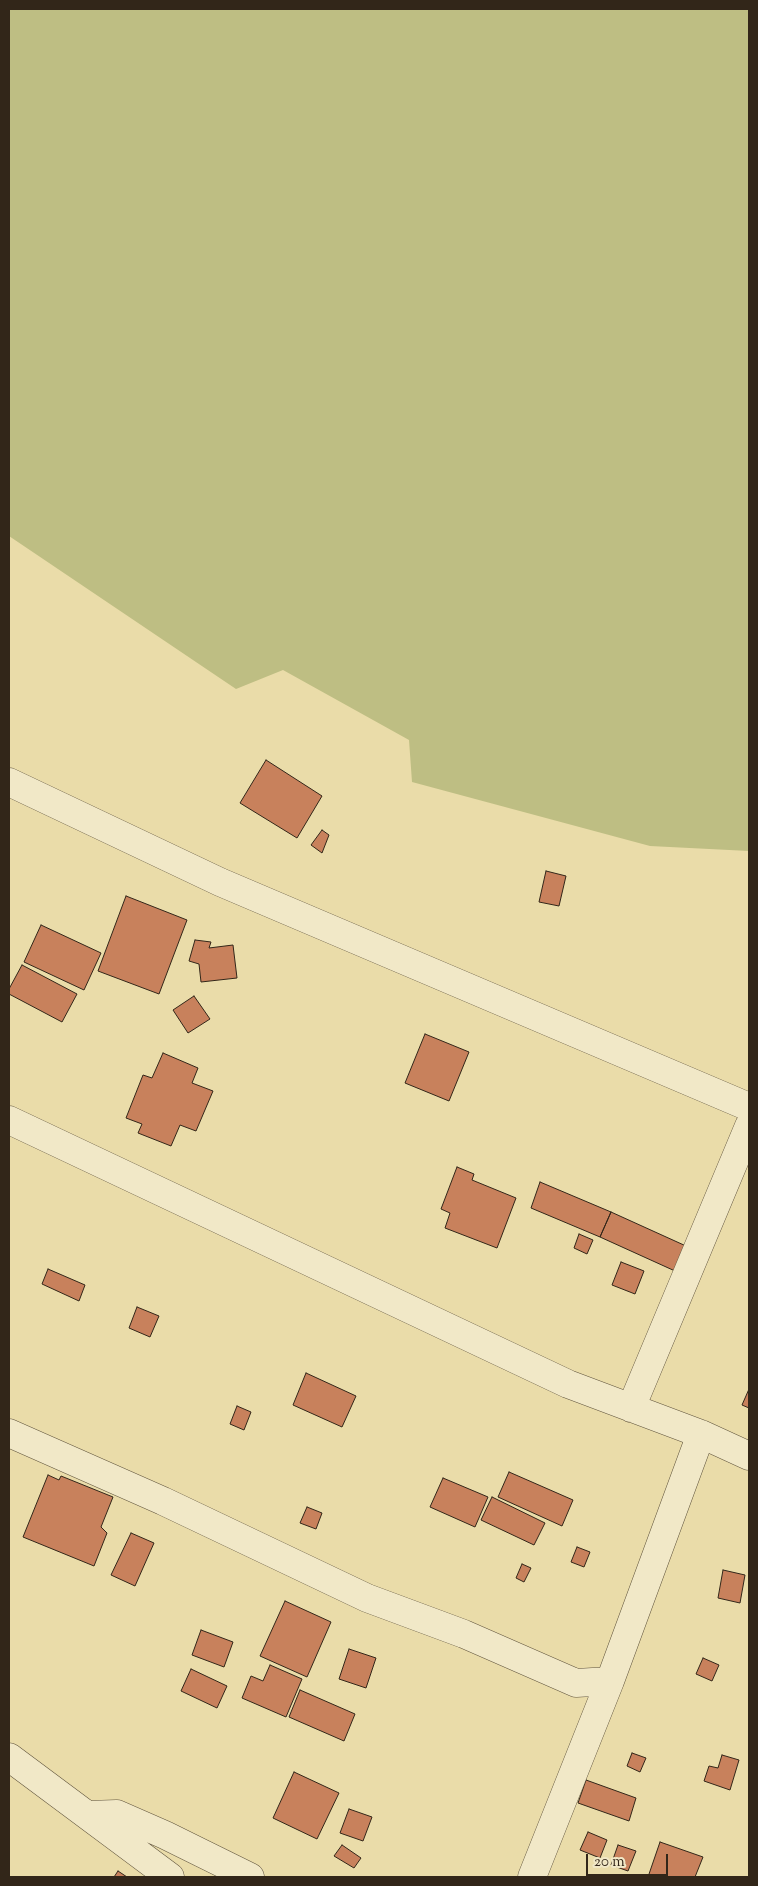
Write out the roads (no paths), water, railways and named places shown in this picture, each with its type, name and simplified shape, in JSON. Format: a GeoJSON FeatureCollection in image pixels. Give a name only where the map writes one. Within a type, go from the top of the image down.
{"type":"FeatureCollection","features":[{"type":"Feature","properties":{"kind":"street"},"geometry":{"type":"LineString","coordinates":[[9,782],[220,882],[749,1107]]}},
{"type":"Feature","properties":{"kind":"street"},"geometry":{"type":"LineString","coordinates":[[9,1120],[568,1384],[700,1434],[749,1456]]}},
{"type":"Feature","properties":{"kind":"street"},"geometry":{"type":"LineString","coordinates":[[630,1408],[749,1126]]}},
{"type":"Feature","properties":{"kind":"street"},"geometry":{"type":"LineString","coordinates":[[9,1433],[163,1501],[366,1598],[464,1634],[576,1683],[610,1681]]}},
{"type":"Feature","properties":{"kind":"street"},"geometry":{"type":"LineString","coordinates":[[532,1877],[610,1681],[700,1434]]}},
{"type":"Feature","properties":{"kind":"street"},"geometry":{"type":"LineString","coordinates":[[9,1757],[170,1877]]}},
{"type":"Feature","properties":{"kind":"street"},"geometry":{"type":"LineString","coordinates":[[87,1815],[117,1814],[250,1877]]}}]}
